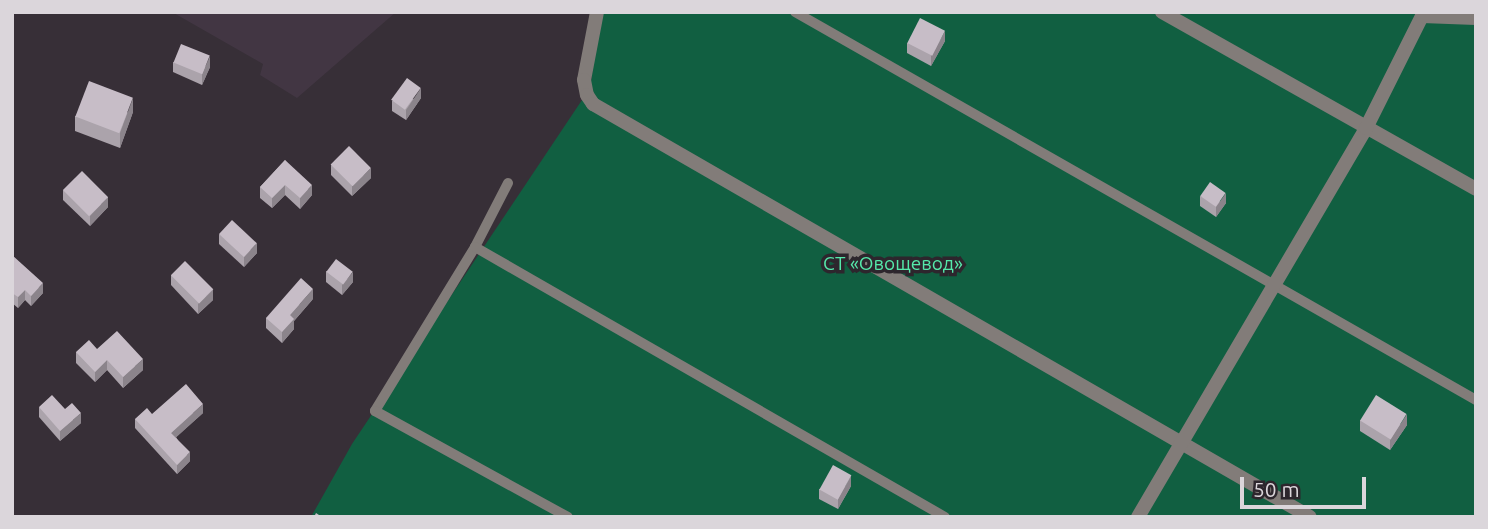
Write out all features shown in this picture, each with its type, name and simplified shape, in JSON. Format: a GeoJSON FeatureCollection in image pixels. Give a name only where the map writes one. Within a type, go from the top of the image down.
{"type":"FeatureCollection","features":[{"type":"Feature","properties":{"kind":"street"},"geometry":{"type":"LineString","coordinates":[[597,12],[584,80],[587,95],[593,104],[1310,517]]}},
{"type":"Feature","properties":{"kind":"street"},"geometry":{"type":"LineString","coordinates":[[1162,12],[1476,189]]}},
{"type":"Feature","properties":{"kind":"street"},"geometry":{"type":"LineString","coordinates":[[1138,517],[1366,128],[1421,14],[1476,18]]}},
{"type":"Feature","properties":{"kind":"lane"},"geometry":{"type":"LineString","coordinates":[[795,12],[1274,288],[1476,400]]}},
{"type":"Feature","properties":{"kind":"lane"},"geometry":{"type":"LineString","coordinates":[[508,183],[475,247],[375,411],[568,517]]}},
{"type":"Feature","properties":{"kind":"lane"},"geometry":{"type":"LineString","coordinates":[[475,247],[945,517]]}},
{"type":"Feature","properties":{"kind":"shaded area"},"geometry":{"type":"Polygon","coordinates":[[[172,12],[396,12],[297,98],[260,75],[263,64],[172,12]]]}},
{"type":"Feature","properties":{"kind":"green space","name":"СТ «Овощевод»"},"geometry":{"type":"Polygon","coordinates":[[[601,12],[1476,12],[1476,517],[311,517],[352,444],[590,88],[601,12]]]}},
{"type":"Feature","properties":{"kind":"building"},"geometry":{"type":"Polygon","coordinates":[[[920,18],[945,31],[932,56],[907,43],[920,18]]]}},
{"type":"Feature","properties":{"kind":"building"},"geometry":{"type":"Polygon","coordinates":[[[181,44],[210,56],[202,74],[174,63],[181,44]]]}},
{"type":"Feature","properties":{"kind":"building"},"geometry":{"type":"Polygon","coordinates":[[[407,78],[421,88],[405,110],[391,100],[407,78]]]}},
{"type":"Feature","properties":{"kind":"building"},"geometry":{"type":"Polygon","coordinates":[[[89,81],[133,98],[119,133],[75,116],[89,81]]]}},
{"type":"Feature","properties":{"kind":"building"},"geometry":{"type":"Polygon","coordinates":[[[349,146],[371,168],[353,186],[331,164],[349,146]]]}},
{"type":"Feature","properties":{"kind":"building"},"geometry":{"type":"Polygon","coordinates":[[[285,160],[312,185],[300,198],[285,185],[272,198],[260,187],[285,160]]]}},
{"type":"Feature","properties":{"kind":"building"},"geometry":{"type":"Polygon","coordinates":[[[82,171],[108,197],[89,216],[63,190],[82,171]]]}},
{"type":"Feature","properties":{"kind":"building"},"geometry":{"type":"Polygon","coordinates":[[[1210,182],[1226,193],[1216,207],[1200,196],[1210,182]]]}},
{"type":"Feature","properties":{"kind":"building"},"geometry":{"type":"Polygon","coordinates":[[[232,220],[257,243],[244,257],[219,234],[232,220]]]}},
{"type":"Feature","properties":{"kind":"building"},"geometry":{"type":"Polygon","coordinates":[[[12,255],[43,283],[31,296],[25,290],[18,297],[12,293],[12,255]]]}},
{"type":"Feature","properties":{"kind":"building"},"geometry":{"type":"Polygon","coordinates":[[[336,259],[353,272],[343,284],[326,272],[336,259]]]}},
{"type":"Feature","properties":{"kind":"building"},"geometry":{"type":"Polygon","coordinates":[[[185,261],[213,289],[199,303],[171,275],[185,261]]]}},
{"type":"Feature","properties":{"kind":"building"},"geometry":{"type":"Polygon","coordinates":[[[301,278],[313,289],[290,315],[294,319],[282,332],[266,318],[301,278]]]}},
{"type":"Feature","properties":{"kind":"building"},"geometry":{"type":"Polygon","coordinates":[[[117,331],[143,359],[123,377],[107,360],[95,372],[76,352],[89,340],[97,349],[117,331]]]}},
{"type":"Feature","properties":{"kind":"building"},"geometry":{"type":"Polygon","coordinates":[[[186,384],[203,404],[171,433],[190,452],[177,465],[135,419],[147,408],[152,414],[186,384]]]}},
{"type":"Feature","properties":{"kind":"building"},"geometry":{"type":"Polygon","coordinates":[[[52,395],[65,409],[72,403],[81,413],[60,431],[39,407],[52,395]]]}},
{"type":"Feature","properties":{"kind":"building"},"geometry":{"type":"Polygon","coordinates":[[[1376,395],[1407,414],[1391,440],[1360,420],[1376,395]]]}},
{"type":"Feature","properties":{"kind":"building"},"geometry":{"type":"Polygon","coordinates":[[[833,465],[851,475],[838,500],[819,489],[833,465]]]}}]}
